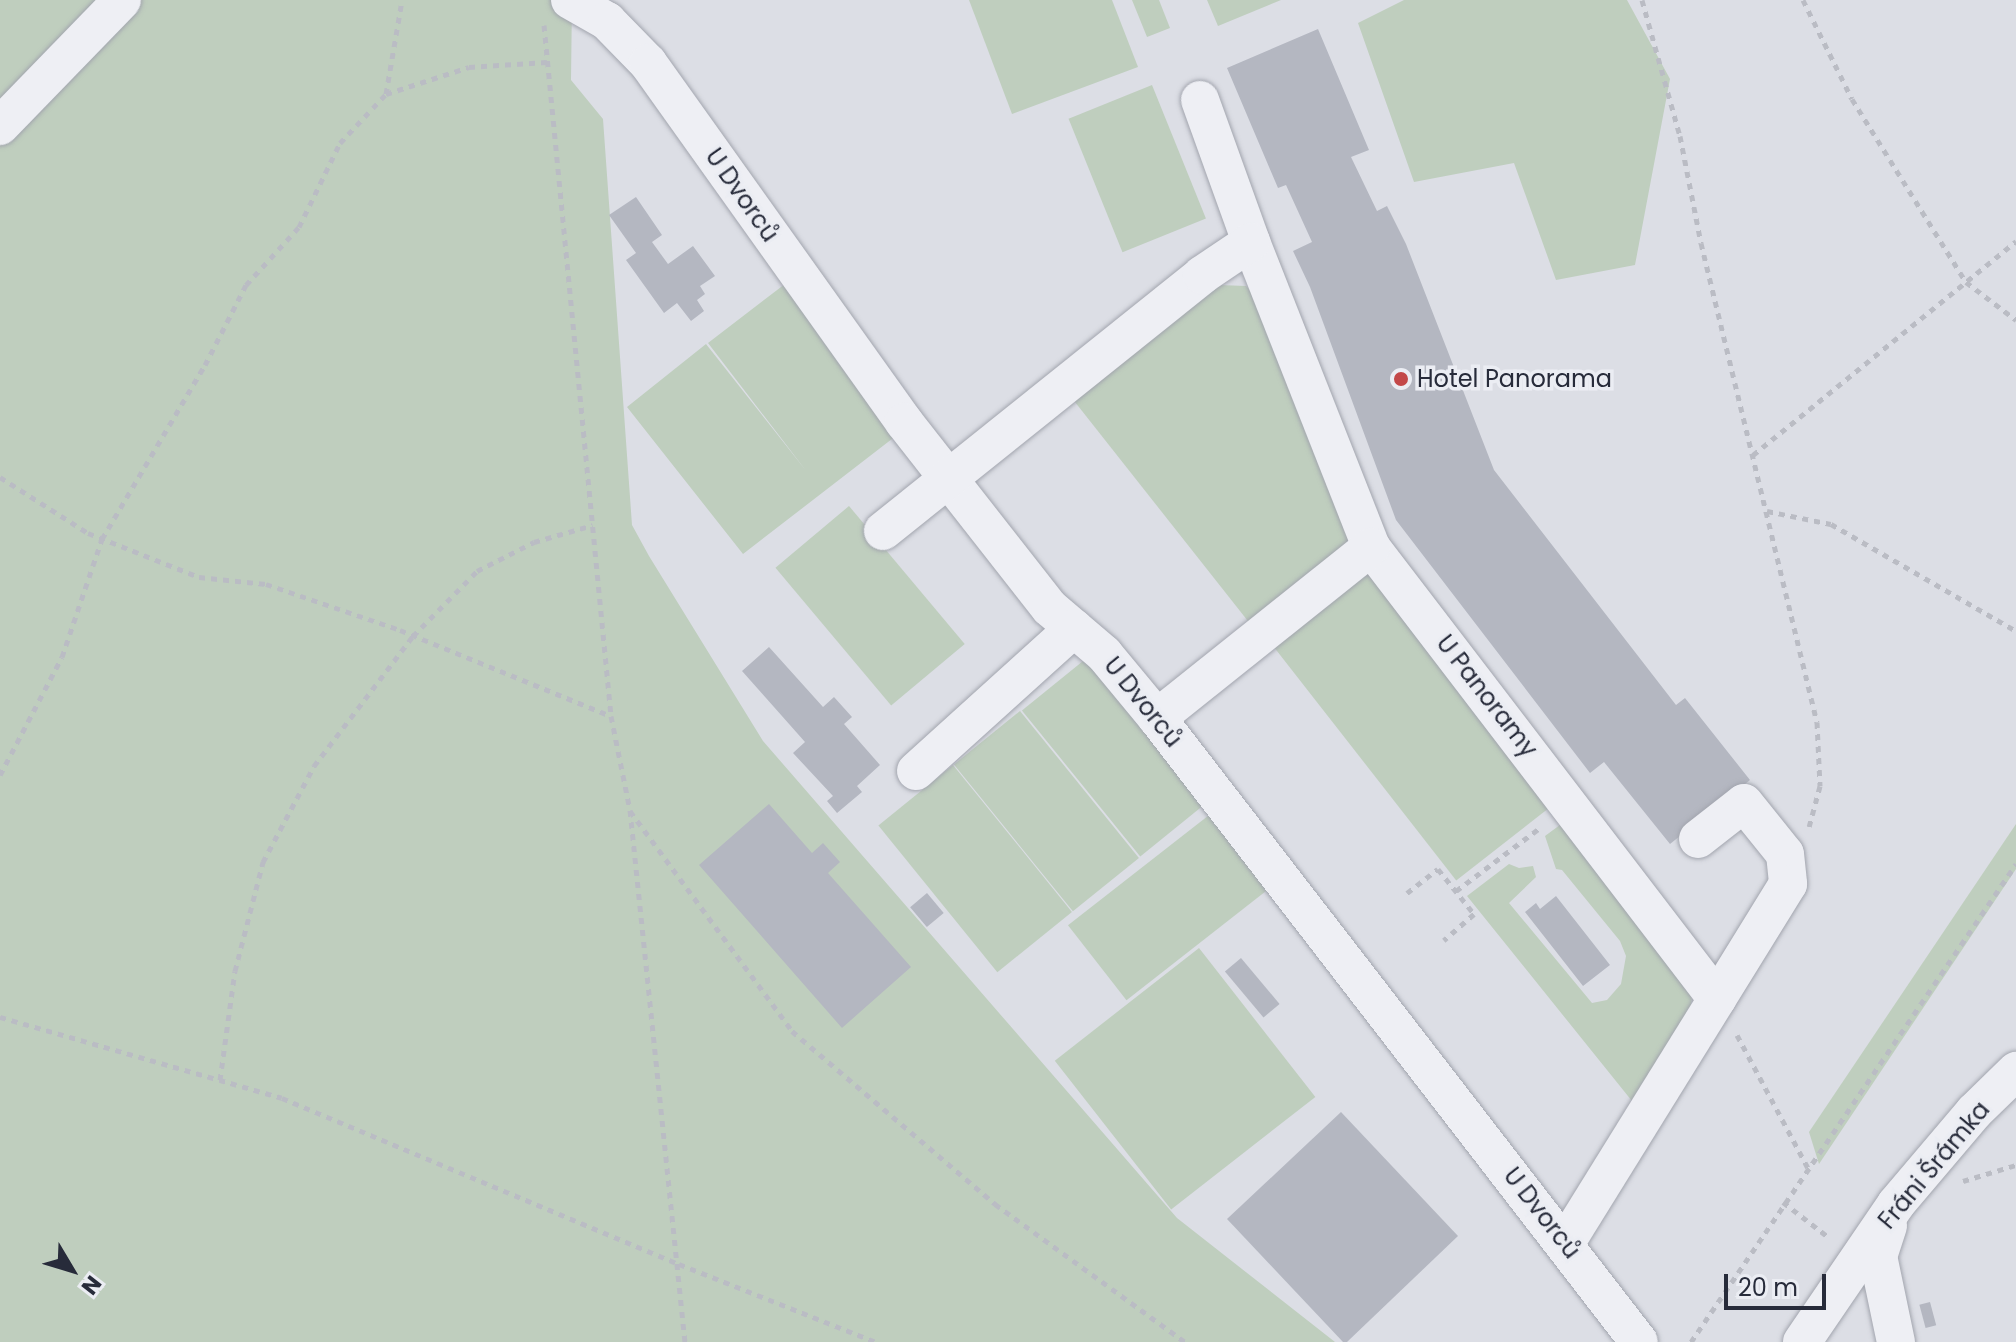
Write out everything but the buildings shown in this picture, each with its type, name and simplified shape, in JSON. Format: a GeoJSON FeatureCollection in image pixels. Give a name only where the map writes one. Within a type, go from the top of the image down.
{"type":"FeatureCollection","features":[{"type":"Feature","properties":{"kind":"street"},"geometry":{"type":"LineString","coordinates":[[0,126],[122,0]]}},
{"type":"Feature","properties":{"kind":"street"},"geometry":{"type":"LineString","coordinates":[[621,0],[648,63]]}},
{"type":"Feature","properties":{"kind":"street"},"geometry":{"type":"LineString","coordinates":[[556,8],[607,21],[648,63]]}},
{"type":"Feature","properties":{"kind":"street","name":"U Dvorců"},"geometry":{"type":"LineString","coordinates":[[648,63],[946,477],[1050,608],[1104,654],[1157,718],[1566,1243],[1639,1342]]}},
{"type":"Feature","properties":{"kind":"street","name":"U Panoramy"},"geometry":{"type":"LineString","coordinates":[[1200,100],[1248,235],[1371,547],[1717,999]]}},
{"type":"Feature","properties":{"kind":"street"},"geometry":{"type":"LineString","coordinates":[[883,531],[1248,235]]}},
{"type":"Feature","properties":{"kind":"street"},"geometry":{"type":"LineString","coordinates":[[1157,718],[1371,547]]}},
{"type":"Feature","properties":{"kind":"street"},"geometry":{"type":"LineString","coordinates":[[916,771],[1074,628]]}},
{"type":"Feature","properties":{"kind":"street"},"geometry":{"type":"LineString","coordinates":[[1566,1243],[1788,884],[1785,854],[1744,803],[1698,839]]}},
{"type":"Feature","properties":{"kind":"street","name":"Fráni Šrámka"},"geometry":{"type":"LineString","coordinates":[[1802,1342],[1896,1204],[1974,1112],[2016,1071]]}},
{"type":"Feature","properties":{"kind":"street"},"geometry":{"type":"LineString","coordinates":[[1896,1204],[1878,1256],[1896,1342]]}},
{"type":"Feature","properties":{"kind":"path"},"geometry":{"type":"LineString","coordinates":[[386,94],[402,0]]}},
{"type":"Feature","properties":{"kind":"path"},"geometry":{"type":"LineString","coordinates":[[1642,0],[1680,136],[1701,243],[1817,722],[1820,786],[1807,835],[1785,854]]}},
{"type":"Feature","properties":{"kind":"path"},"geometry":{"type":"LineString","coordinates":[[1803,0],[1852,99],[1966,282],[2016,320]]}},
{"type":"Feature","properties":{"kind":"path"},"geometry":{"type":"LineString","coordinates":[[556,8],[547,62],[611,716],[630,810],[685,1342]]}},
{"type":"Feature","properties":{"kind":"path"},"geometry":{"type":"LineString","coordinates":[[0,775],[62,657],[102,539],[205,365],[246,285],[299,227],[340,143],[386,94],[469,67],[547,62]]}},
{"type":"Feature","properties":{"kind":"path"},"geometry":{"type":"LineString","coordinates":[[1753,456],[2016,241]]}},
{"type":"Feature","properties":{"kind":"path"},"geometry":{"type":"LineString","coordinates":[[0,477],[102,539],[199,577],[266,584],[413,636],[611,716]]}},
{"type":"Feature","properties":{"kind":"path"},"geometry":{"type":"LineString","coordinates":[[1766,511],[1831,524],[2016,631]]}},
{"type":"Feature","properties":{"kind":"path"},"geometry":{"type":"LineString","coordinates":[[220,1080],[235,971],[263,862],[314,766],[413,636],[477,571],[534,542],[593,525]]}},
{"type":"Feature","properties":{"kind":"path"},"geometry":{"type":"LineString","coordinates":[[630,810],[800,1038],[995,1204],[1185,1342]]}},
{"type":"Feature","properties":{"kind":"path"},"geometry":{"type":"LineString","coordinates":[[1456,891],[1545,823]]}},
{"type":"Feature","properties":{"kind":"path"},"geometry":{"type":"LineString","coordinates":[[1691,1342],[1783,1202],[2016,864]]}},
{"type":"Feature","properties":{"kind":"path"},"geometry":{"type":"LineString","coordinates":[[1407,893],[1438,869],[1456,891],[1474,914],[1444,940]]}},
{"type":"Feature","properties":{"kind":"path"},"geometry":{"type":"LineString","coordinates":[[1717,999],[1808,1168]]}},
{"type":"Feature","properties":{"kind":"path"},"geometry":{"type":"LineString","coordinates":[[0,1017],[282,1098],[679,1264],[876,1342]]}},
{"type":"Feature","properties":{"kind":"path"},"geometry":{"type":"LineString","coordinates":[[1949,1185],[2016,1165]]}},
{"type":"Feature","properties":{"kind":"path"},"geometry":{"type":"LineString","coordinates":[[1783,1202],[1827,1236]]}},
{"type":"Feature","properties":{"kind":"green space"},"geometry":{"type":"Polygon","coordinates":[[[0,0],[572,0],[571,80],[603,119],[632,525],[649,556],[763,741],[1177,1218],[1335,1342],[0,1342],[0,0]]]}},
{"type":"Feature","properties":{"kind":"green space"},"geometry":{"type":"Polygon","coordinates":[[[969,0],[1112,0],[1138,67],[1012,114],[969,0]]]}},
{"type":"Feature","properties":{"kind":"green space"},"geometry":{"type":"Polygon","coordinates":[[[1132,0],[1159,0],[1170,28],[1147,37],[1132,0]]]}},
{"type":"Feature","properties":{"kind":"green space"},"geometry":{"type":"Polygon","coordinates":[[[1207,0],[1281,0],[1218,26],[1207,0]]]}},
{"type":"Feature","properties":{"kind":"green space"},"geometry":{"type":"Polygon","coordinates":[[[1404,0],[1627,0],[1670,79],[1635,265],[1556,280],[1514,163],[1414,182],[1358,23],[1404,0]]]}},
{"type":"Feature","properties":{"kind":"green space"},"geometry":{"type":"Polygon","coordinates":[[[1152,85],[1206,219],[1122,252],[1069,119],[1152,85]]]}},
{"type":"Feature","properties":{"kind":"green space"},"geometry":{"type":"Polygon","coordinates":[[[785,284],[901,432],[743,554],[627,407],[706,344],[807,472],[708,343],[785,284]]]}},
{"type":"Feature","properties":{"kind":"green space"},"geometry":{"type":"Polygon","coordinates":[[[1219,285],[1246,286],[1264,303],[1357,546],[1255,630],[1071,397],[1219,285]]]}},
{"type":"Feature","properties":{"kind":"green space"},"geometry":{"type":"Polygon","coordinates":[[[849,506],[965,644],[891,706],[775,568],[849,506]]]}},
{"type":"Feature","properties":{"kind":"green space"},"geometry":{"type":"Polygon","coordinates":[[[1371,565],[1556,802],[1456,880],[1271,643],[1371,565]]]}},
{"type":"Feature","properties":{"kind":"green space"},"geometry":{"type":"Polygon","coordinates":[[[1088,657],[1206,803],[1140,857],[1022,710],[1088,657]]]}},
{"type":"Feature","properties":{"kind":"green space"},"geometry":{"type":"Polygon","coordinates":[[[1020,711],[1139,858],[1073,911],[954,764],[1020,711]]]}},
{"type":"Feature","properties":{"kind":"green space"},"geometry":{"type":"Polygon","coordinates":[[[953,765],[1072,912],[997,972],[878,825],[953,765]]]}},
{"type":"Feature","properties":{"kind":"green space"},"geometry":{"type":"Polygon","coordinates":[[[1213,812],[1271,887],[1126,1000],[1068,925],[1213,812]]]}},
{"type":"Feature","properties":{"kind":"green space"},"geometry":{"type":"Polygon","coordinates":[[[1568,819],[1692,986],[1691,1010],[1636,1106],[1467,896],[1509,864],[1519,868],[1533,866],[1536,877],[1509,903],[1592,1003],[1607,1000],[1621,984],[1626,956],[1620,941],[1562,870],[1556,869],[1545,836],[1568,819]]]}},
{"type":"Feature","properties":{"kind":"green space"},"geometry":{"type":"Polygon","coordinates":[[[2016,824],[2016,869],[1819,1164],[1809,1132],[2016,824]]]}},
{"type":"Feature","properties":{"kind":"green space"},"geometry":{"type":"Polygon","coordinates":[[[1199,948],[1315,1097],[1171,1210],[1055,1061],[1199,948]]]}},
{"type":"Feature","properties":{"kind":"place","name":"Hotel Panorama"},"geometry":{"type":"Point","coordinates":[1401,379]}}]}
